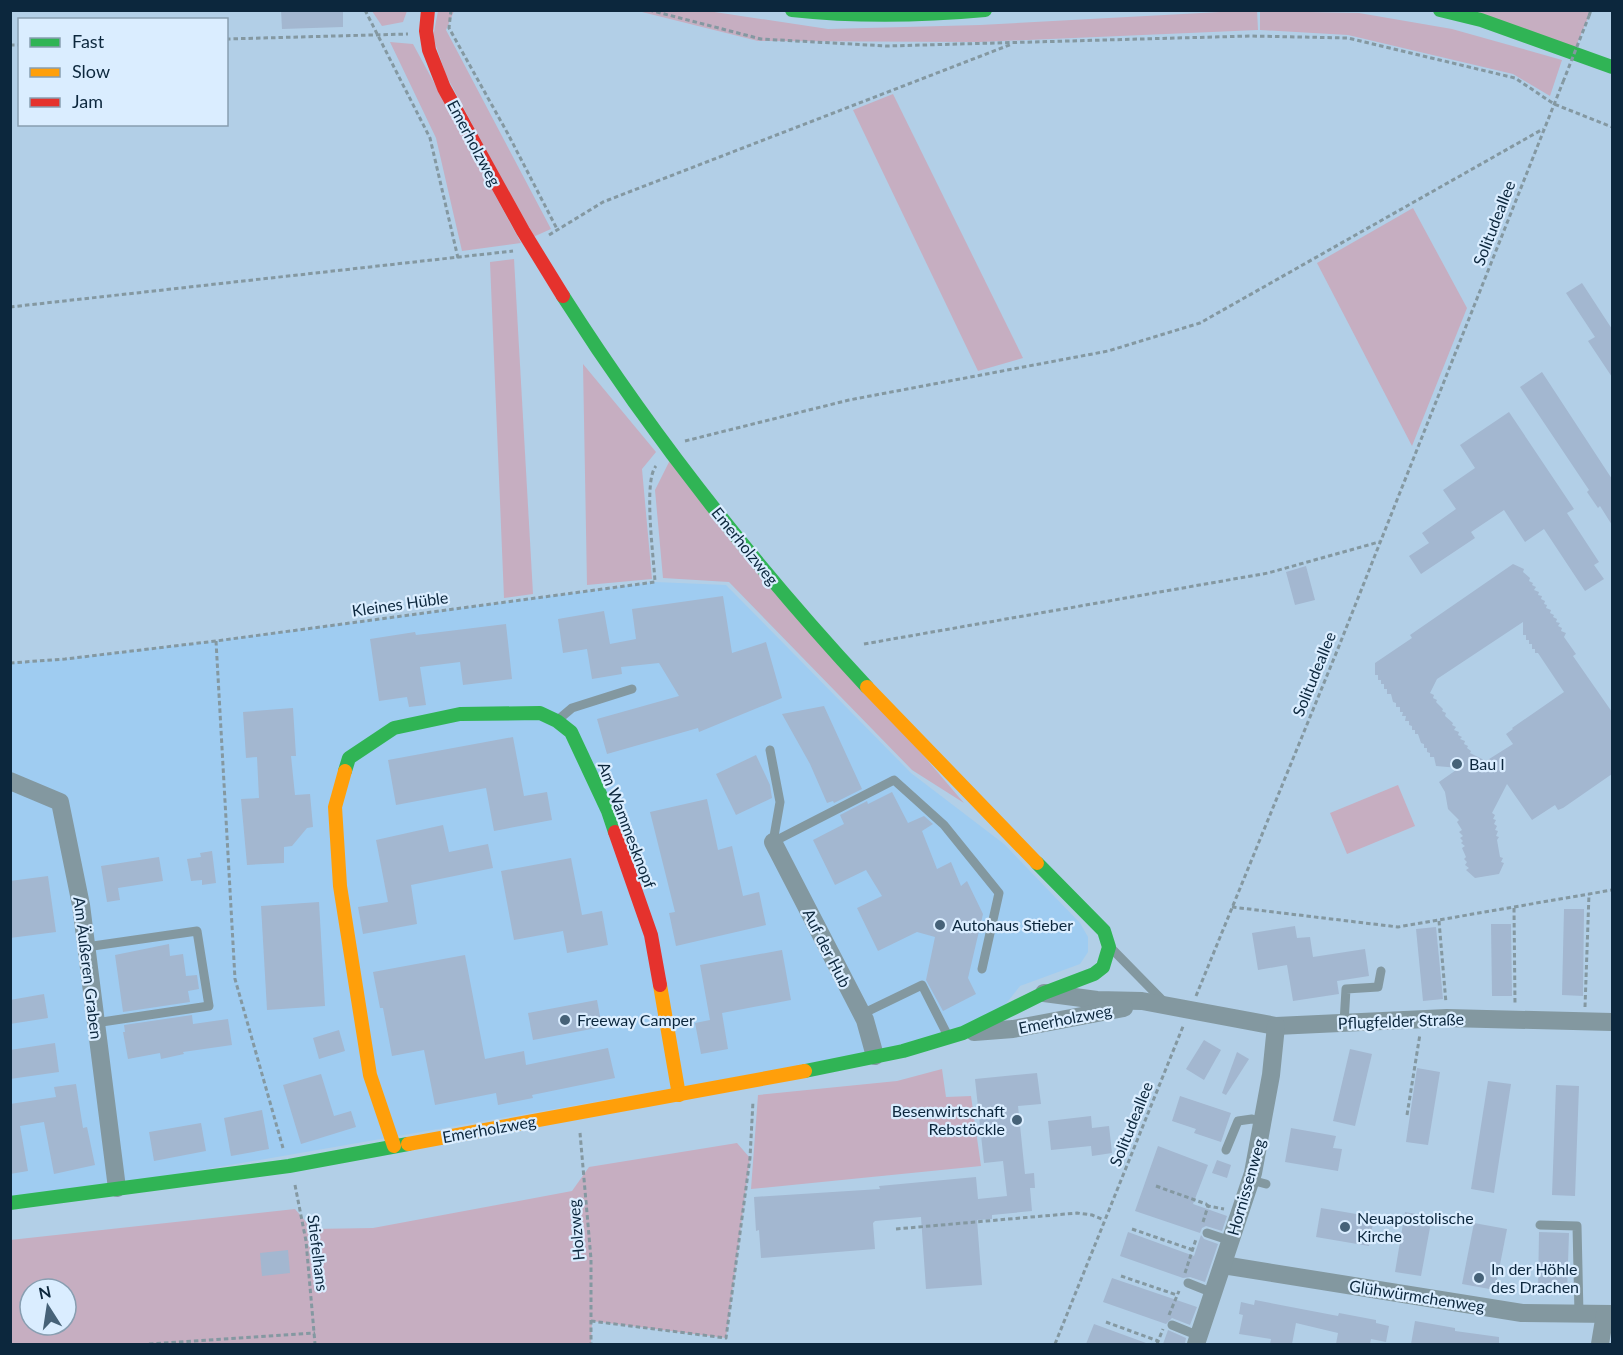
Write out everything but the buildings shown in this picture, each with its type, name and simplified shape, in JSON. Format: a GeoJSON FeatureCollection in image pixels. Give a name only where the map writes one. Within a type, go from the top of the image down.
{"type":"FeatureCollection","features":[{"type":"Feature","properties":{"kind":"street","name":"Emerholzweg"},"geometry":{"type":"LineString","coordinates":[[10,1203],[290,1166],[754,1081],[903,1051],[956,1035],[1044,993],[1094,974],[1103,967],[1109,947],[1104,931],[916,741],[756,561],[669,451],[568,308],[444,87],[430,55],[426,33],[428,10]]}},
{"type":"Feature","properties":{"kind":"street"},"geometry":{"type":"LineString","coordinates":[[792,10],[850,14],[953,13],[986,10]]}},
{"type":"Feature","properties":{"kind":"street"},"geometry":{"type":"LineString","coordinates":[[1440,10],[1481,20],[1612,67]]}},
{"type":"Feature","properties":{"kind":"street"},"geometry":{"type":"LineString","coordinates":[[394,1146],[370,1075],[340,886],[335,807],[349,758],[393,728],[460,714],[540,713],[557,721]]}},
{"type":"Feature","properties":{"kind":"street","name":"Am Wammesknopf"},"geometry":{"type":"LineString","coordinates":[[557,721],[571,732],[608,811],[651,935],[679,1095]]}},
{"type":"Feature","properties":{"kind":"street","name":"Am Äußeren Graben"},"geometry":{"type":"LineString","coordinates":[[10,781],[60,802],[81,905],[117,1188]]}},
{"type":"Feature","properties":{"kind":"street","name":"Auf der Hub"},"geometry":{"type":"LineString","coordinates":[[772,842],[862,1014],[875,1056]]}},
{"type":"Feature","properties":{"kind":"street","name":"Emerholzweg"},"geometry":{"type":"LineString","coordinates":[[1044,993],[1096,1000],[1142,1001],[1190,1010]]}},
{"type":"Feature","properties":{"kind":"street","name":"Emerholzweg"},"geometry":{"type":"LineString","coordinates":[[956,1035],[1013,1029],[1135,1006],[1167,1005]]}},
{"type":"Feature","properties":{"kind":"street","name":"Pflugfelder Straße"},"geometry":{"type":"LineString","coordinates":[[1190,1010],[1276,1026],[1447,1018],[1612,1022]]}},
{"type":"Feature","properties":{"kind":"street","name":"Hornissenweg"},"geometry":{"type":"LineString","coordinates":[[1198,1340],[1231,1241],[1258,1182],[1263,1122],[1276,1026]]}},
{"type":"Feature","properties":{"kind":"street","name":"Glühwürmchenweg"},"geometry":{"type":"LineString","coordinates":[[1223,1265],[1522,1313],[1609,1314]]}},
{"type":"Feature","properties":{"kind":"street"},"geometry":{"type":"LineString","coordinates":[[1600,1344],[1609,1314]]}},
{"type":"Feature","properties":{"kind":"lane"},"geometry":{"type":"LineString","coordinates":[[557,721],[572,708],[632,689]]}},
{"type":"Feature","properties":{"kind":"lane"},"geometry":{"type":"LineString","coordinates":[[770,750],[780,802],[772,842]]}},
{"type":"Feature","properties":{"kind":"lane"},"geometry":{"type":"LineString","coordinates":[[772,842],[894,780],[944,825],[999,893],[982,969]]}},
{"type":"Feature","properties":{"kind":"lane"},"geometry":{"type":"LineString","coordinates":[[86,946],[197,931],[209,1006],[95,1023]]}},
{"type":"Feature","properties":{"kind":"lane"},"geometry":{"type":"LineString","coordinates":[[1109,947],[1167,1005]]}},
{"type":"Feature","properties":{"kind":"lane"},"geometry":{"type":"LineString","coordinates":[[1344,1023],[1346,989],[1378,987],[1381,971]]}},
{"type":"Feature","properties":{"kind":"lane"},"geometry":{"type":"LineString","coordinates":[[862,1014],[922,985],[956,1035]]}},
{"type":"Feature","properties":{"kind":"lane"},"geometry":{"type":"LineString","coordinates":[[1226,1150],[1238,1120],[1252,1119],[1263,1122]]}},
{"type":"Feature","properties":{"kind":"lane"},"geometry":{"type":"LineString","coordinates":[[1540,1226],[1577,1226],[1579,1314]]}},
{"type":"Feature","properties":{"kind":"lane"},"geometry":{"type":"LineString","coordinates":[[1207,1233],[1231,1241]]}},
{"type":"Feature","properties":{"kind":"lane"},"geometry":{"type":"LineString","coordinates":[[1183,1284],[1213,1293]]}},
{"type":"Feature","properties":{"kind":"lane"},"geometry":{"type":"LineString","coordinates":[[1172,1325],[1198,1340]]}},
{"type":"Feature","properties":{"kind":"path"},"geometry":{"type":"LineString","coordinates":[[365,10],[430,138],[458,258]]}},
{"type":"Feature","properties":{"kind":"path"},"geometry":{"type":"LineString","coordinates":[[451,10],[449,28],[508,134],[556,229]]}},
{"type":"Feature","properties":{"kind":"path"},"geometry":{"type":"LineString","coordinates":[[649,10],[760,39],[887,46],[1250,36],[1348,38],[1515,78],[1554,104],[1612,127]]}},
{"type":"Feature","properties":{"kind":"path","name":"Solitudeallee"},"geometry":{"type":"LineString","coordinates":[[1055,1344],[1337,651],[1591,10]]}},
{"type":"Feature","properties":{"kind":"path"},"geometry":{"type":"LineString","coordinates":[[228,39],[426,33]]}},
{"type":"Feature","properties":{"kind":"path"},"geometry":{"type":"LineString","coordinates":[[10,307],[523,250],[603,202],[1012,44]]}},
{"type":"Feature","properties":{"kind":"path"},"geometry":{"type":"LineString","coordinates":[[669,451],[680,443],[695,438],[849,400],[1108,351],[1200,323],[1543,129]]}},
{"type":"Feature","properties":{"kind":"path","name":"Kleines Hüble"},"geometry":{"type":"LineString","coordinates":[[10,663],[65,659],[216,641],[655,582],[649,489],[652,471],[669,451]]}},
{"type":"Feature","properties":{"kind":"path"},"geometry":{"type":"LineString","coordinates":[[864,644],[1268,573],[1379,542]]}},
{"type":"Feature","properties":{"kind":"path","name":"Stiefelhans"},"geometry":{"type":"LineString","coordinates":[[216,641],[235,979],[290,1166],[306,1241],[315,1344]]}},
{"type":"Feature","properties":{"kind":"path"},"geometry":{"type":"LineString","coordinates":[[1232,907],[1398,927],[1612,890]]}},
{"type":"Feature","properties":{"kind":"path"},"geometry":{"type":"LineString","coordinates":[[1585,1012],[1589,894]]}},
{"type":"Feature","properties":{"kind":"path"},"geometry":{"type":"LineString","coordinates":[[1514,908],[1515,1013]]}},
{"type":"Feature","properties":{"kind":"path"},"geometry":{"type":"LineString","coordinates":[[1439,921],[1447,1018]]}},
{"type":"Feature","properties":{"kind":"path"},"geometry":{"type":"LineString","coordinates":[[1407,1115],[1421,1020]]}},
{"type":"Feature","properties":{"kind":"path"},"geometry":{"type":"LineString","coordinates":[[591,1321],[726,1338],[750,1158],[754,1081]]}},
{"type":"Feature","properties":{"kind":"path","name":"Holzweg"},"geometry":{"type":"LineString","coordinates":[[578,1113],[591,1259],[591,1344]]}},
{"type":"Feature","properties":{"kind":"path"},"geometry":{"type":"LineString","coordinates":[[1156,1186],[1208,1206],[1228,1210]]}},
{"type":"Feature","properties":{"kind":"path"},"geometry":{"type":"LineString","coordinates":[[1106,1322],[1158,1342],[1183,1284],[1208,1206]]}},
{"type":"Feature","properties":{"kind":"path"},"geometry":{"type":"LineString","coordinates":[[896,1229],[1077,1213],[1092,1215],[1104,1221]]}},
{"type":"Feature","properties":{"kind":"path"},"geometry":{"type":"LineString","coordinates":[[1132,1229],[1193,1250]]}},
{"type":"Feature","properties":{"kind":"path"},"geometry":{"type":"LineString","coordinates":[[1121,1276],[1177,1295]]}},
{"type":"Feature","properties":{"kind":"path"},"geometry":{"type":"LineString","coordinates":[[149,1344],[315,1333]]}},
{"type":"Feature","properties":{"kind":"shaded area"},"geometry":{"type":"Polygon","coordinates":[[[1257,10],[1258,30],[980,42],[758,41],[638,11],[708,11],[828,29],[980,25],[1257,10]]]}},
{"type":"Feature","properties":{"kind":"shaded area"},"geometry":{"type":"Polygon","coordinates":[[[372,11],[407,11],[403,22],[382,26],[372,11]]]}},
{"type":"Feature","properties":{"kind":"shaded area"},"geometry":{"type":"Polygon","coordinates":[[[438,11],[454,11],[446,30],[551,229],[533,237],[446,75],[433,37],[438,11]]]}},
{"type":"Feature","properties":{"kind":"shaded area"},"geometry":{"type":"Polygon","coordinates":[[[1260,11],[1359,13],[1452,29],[1562,60],[1550,96],[1513,74],[1348,35],[1260,30],[1260,11]]]}},
{"type":"Feature","properties":{"kind":"shaded area"},"geometry":{"type":"Polygon","coordinates":[[[1440,11],[1591,11],[1573,53],[1440,11]]]}},
{"type":"Feature","properties":{"kind":"shaded area"},"geometry":{"type":"Polygon","coordinates":[[[390,42],[413,44],[521,243],[462,251],[436,138],[390,42]]]}},
{"type":"Feature","properties":{"kind":"shaded area"},"geometry":{"type":"Polygon","coordinates":[[[893,94],[1023,358],[978,371],[853,110],[893,94]]]}},
{"type":"Feature","properties":{"kind":"shaded area"},"geometry":{"type":"Polygon","coordinates":[[[1413,208],[1467,308],[1412,446],[1317,263],[1413,208]]]}},
{"type":"Feature","properties":{"kind":"shaded area"},"geometry":{"type":"Polygon","coordinates":[[[514,259],[533,594],[504,598],[490,262],[514,259]]]}},
{"type":"Feature","properties":{"kind":"shaded area"},"geometry":{"type":"Polygon","coordinates":[[[583,364],[656,452],[642,469],[652,579],[587,585],[583,364]]]}},
{"type":"Feature","properties":{"kind":"shaded area"},"geometry":{"type":"Polygon","coordinates":[[[670,460],[964,803],[912,770],[729,582],[663,578],[655,490],[670,460]]]}},
{"type":"Feature","properties":{"kind":"shaded area"},"geometry":{"type":"Polygon","coordinates":[[[655,582],[726,585],[911,773],[1004,844],[1080,923],[1088,937],[1088,952],[1080,964],[1020,986],[998,1014],[929,1044],[11,1203],[11,663],[216,641],[655,582]]]}},
{"type":"Feature","properties":{"kind":"shaded area"},"geometry":{"type":"Polygon","coordinates":[[[1398,785],[1415,826],[1347,854],[1330,813],[1398,785]]]}},
{"type":"Feature","properties":{"kind":"shaded area"},"geometry":{"type":"Polygon","coordinates":[[[942,1069],[946,1097],[971,1096],[981,1166],[751,1189],[758,1095],[897,1081],[942,1069]]]}},
{"type":"Feature","properties":{"kind":"shaded area"},"geometry":{"type":"Polygon","coordinates":[[[737,1143],[750,1158],[726,1338],[592,1321],[591,1344],[11,1344],[10,1240],[295,1209],[312,1229],[373,1228],[572,1191],[589,1167],[737,1143]]]}},
{"type":"Feature","properties":{"kind":"traffic: fast"},"geometry":{"type":"LineString","coordinates":[[792,10],[888,15],[985,10]]}},
{"type":"Feature","properties":{"kind":"traffic: fast"},"geometry":{"type":"LineString","coordinates":[[1440,10],[1481,20],[1612,67]]}},
{"type":"Feature","properties":{"kind":"traffic: fast"},"geometry":{"type":"LineString","coordinates":[[563,296],[632,399],[706,498],[784,594],[867,687]]}},
{"type":"Feature","properties":{"kind":"traffic: fast"},"geometry":{"type":"LineString","coordinates":[[345,771],[349,758],[394,728],[460,714],[540,713],[557,721],[571,732],[608,811],[615,832]]}},
{"type":"Feature","properties":{"kind":"traffic: fast"},"geometry":{"type":"LineString","coordinates":[[805,1071],[903,1051],[963,1033],[1044,993],[1094,974],[1103,967],[1109,947],[1104,931],[1037,863]]}},
{"type":"Feature","properties":{"kind":"traffic: fast"},"geometry":{"type":"LineString","coordinates":[[10,1203],[289,1166],[408,1144]]}},
{"type":"Feature","properties":{"kind":"traffic: slow"},"geometry":{"type":"LineString","coordinates":[[867,687],[1037,863]]}},
{"type":"Feature","properties":{"kind":"traffic: slow"},"geometry":{"type":"LineString","coordinates":[[345,771],[335,807],[340,886],[370,1075],[394,1146]]}},
{"type":"Feature","properties":{"kind":"traffic: slow"},"geometry":{"type":"LineString","coordinates":[[660,985],[679,1095]]}},
{"type":"Feature","properties":{"kind":"traffic: slow"},"geometry":{"type":"LineString","coordinates":[[408,1144],[805,1071]]}},
{"type":"Feature","properties":{"kind":"traffic: jam"},"geometry":{"type":"LineString","coordinates":[[428,10],[426,31],[429,50],[444,88],[523,231],[563,296]]}},
{"type":"Feature","properties":{"kind":"traffic: jam"},"geometry":{"type":"LineString","coordinates":[[615,832],[651,935],[660,985]]}},
{"type":"Feature","properties":{"kind":"place","name":"Bau I"},"geometry":{"type":"Point","coordinates":[1457,764]}},
{"type":"Feature","properties":{"kind":"place","name":"Autohaus Stieber"},"geometry":{"type":"Point","coordinates":[940,925]}},
{"type":"Feature","properties":{"kind":"place","name":"Freeway Camper"},"geometry":{"type":"Point","coordinates":[565,1020]}},
{"type":"Feature","properties":{"kind":"place","name":"Besenwirtschaft Rebstöckle"},"geometry":{"type":"Point","coordinates":[1017,1120]}},
{"type":"Feature","properties":{"kind":"place","name":"Neuapostolische Kirche"},"geometry":{"type":"Point","coordinates":[1345,1227]}},
{"type":"Feature","properties":{"kind":"place","name":"In der Höhle des Drachen"},"geometry":{"type":"Point","coordinates":[1479,1278]}}]}
